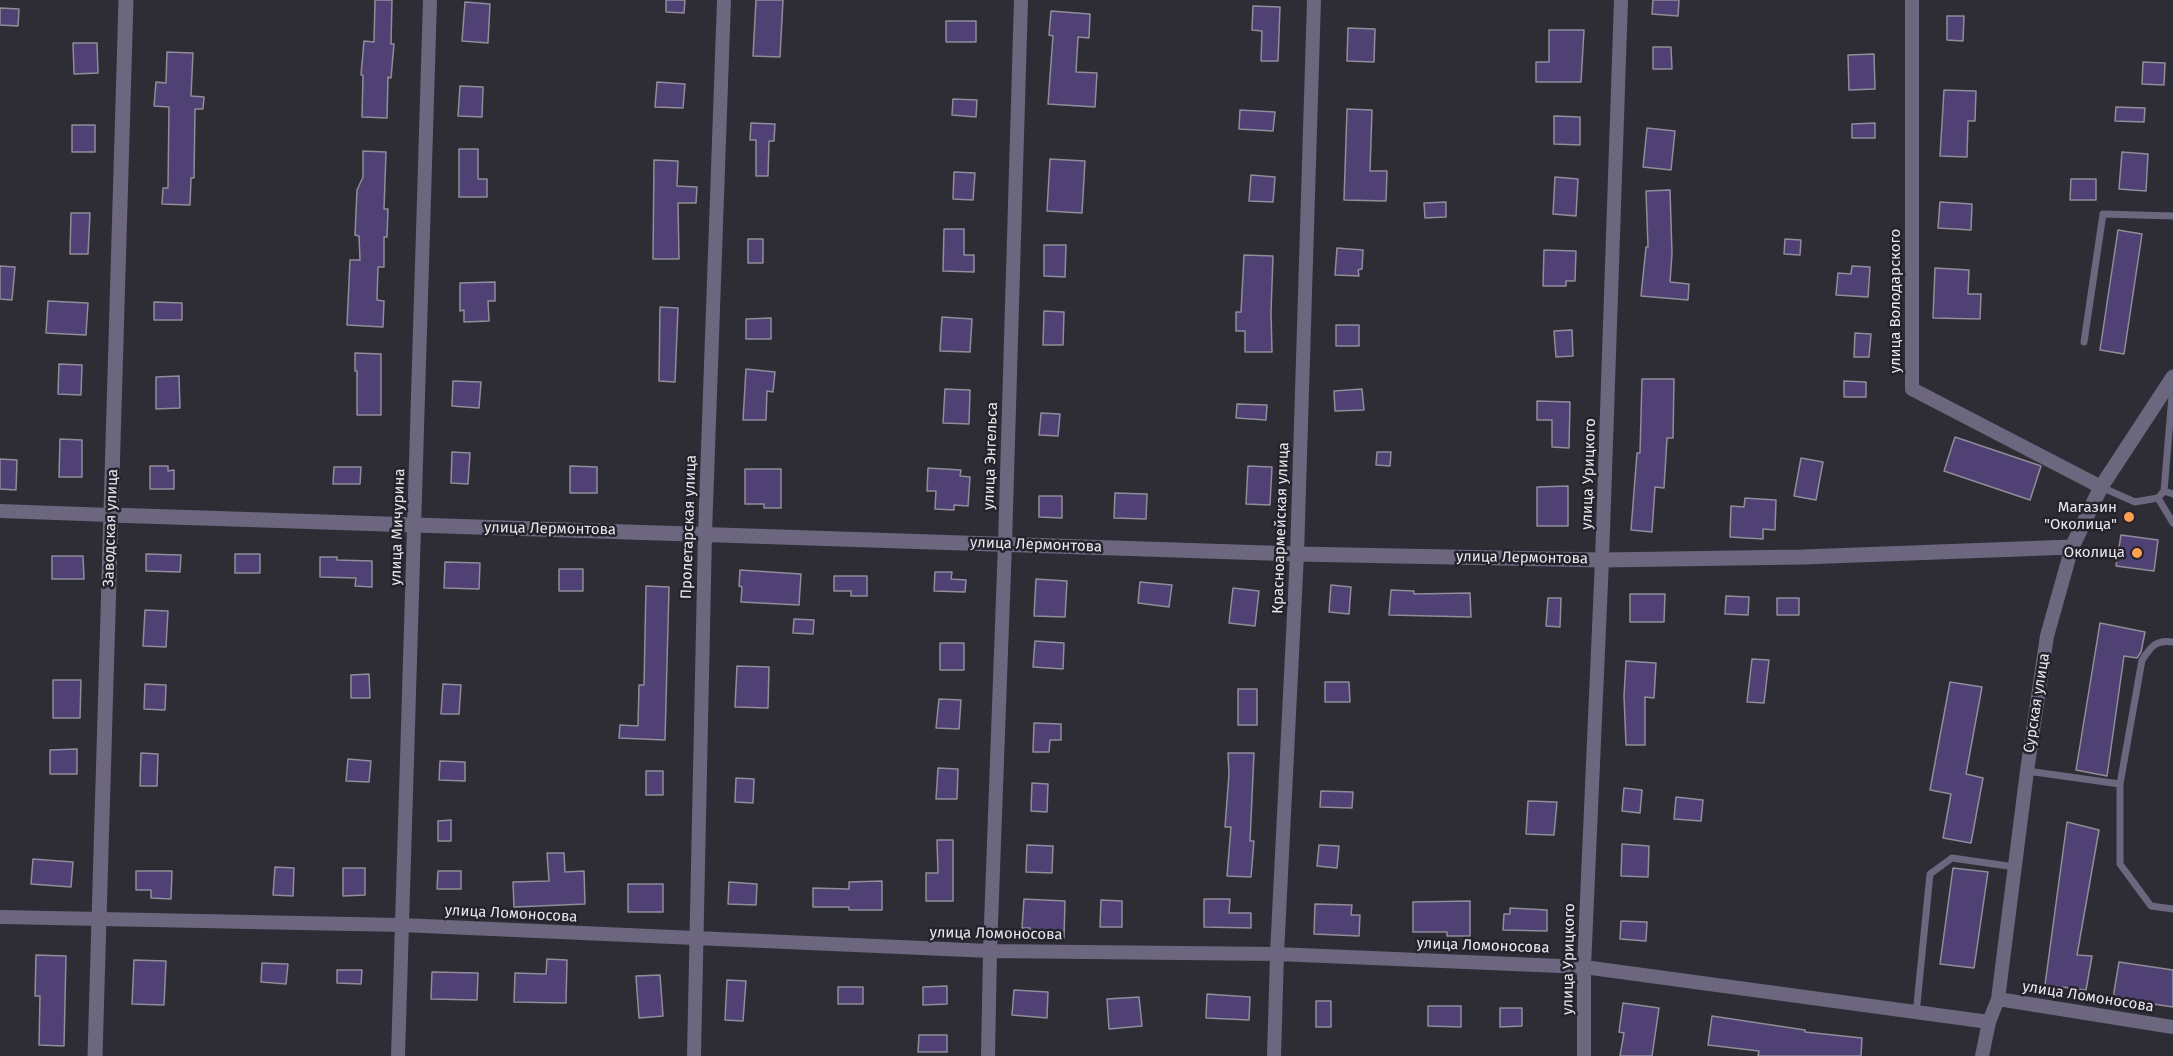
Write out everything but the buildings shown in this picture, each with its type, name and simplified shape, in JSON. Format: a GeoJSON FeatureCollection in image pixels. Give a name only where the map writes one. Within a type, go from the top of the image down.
{"type":"FeatureCollection","features":[{"type":"Feature","properties":{"kind":"street","name":"Заводская улица"},"geometry":{"type":"LineString","coordinates":[[95,1056],[126,0]]}},
{"type":"Feature","properties":{"kind":"street","name":"улица Мичурина"},"geometry":{"type":"LineString","coordinates":[[398,1056],[430,0]]}},
{"type":"Feature","properties":{"kind":"street","name":"Пролетарская улица"},"geometry":{"type":"LineString","coordinates":[[694,1056],[705,533],[724,0]]}},
{"type":"Feature","properties":{"kind":"street","name":"улица Энгельса"},"geometry":{"type":"LineString","coordinates":[[988,1056],[1021,0]]}},
{"type":"Feature","properties":{"kind":"street","name":"Красноармейская улица"},"geometry":{"type":"LineString","coordinates":[[1274,1056],[1297,554],[1314,0]]}},
{"type":"Feature","properties":{"kind":"street","name":"улица Урицкого"},"geometry":{"type":"LineString","coordinates":[[1584,1056],[1584,967],[1602,560],[1621,0]]}},
{"type":"Feature","properties":{"kind":"street","name":"улица Володарского"},"geometry":{"type":"LineString","coordinates":[[1912,0],[1912,389],[2101,487]]}},
{"type":"Feature","properties":{"kind":"street","name":"Сурская улица"},"geometry":{"type":"LineString","coordinates":[[1982,1056],[1989,1023],[1998,999],[2027,771],[2048,636],[2072,547],[2101,487],[2173,377]]}},
{"type":"Feature","properties":{"kind":"street","name":"улица Лермонтова"},"geometry":{"type":"LineString","coordinates":[[0,511],[1297,554],[1602,560],[1803,557],[2072,547]]}},
{"type":"Feature","properties":{"kind":"street","name":"улица Ломоносова"},"geometry":{"type":"LineString","coordinates":[[0,917],[401,925],[990,951],[1277,954],[1584,967],[1989,1023]]}},
{"type":"Feature","properties":{"kind":"street","name":"улица Ломоносова"},"geometry":{"type":"LineString","coordinates":[[1998,999],[2173,1028]]}},
{"type":"Feature","properties":{"kind":"lane"},"geometry":{"type":"LineString","coordinates":[[2084,342],[2103,214],[2173,216]]}},
{"type":"Feature","properties":{"kind":"lane"},"geometry":{"type":"LineString","coordinates":[[2101,487],[2135,502],[2158,498],[2164,490],[2173,384]]}},
{"type":"Feature","properties":{"kind":"lane"},"geometry":{"type":"LineString","coordinates":[[2164,490],[2173,494]]}},
{"type":"Feature","properties":{"kind":"lane"},"geometry":{"type":"LineString","coordinates":[[2158,498],[2173,523]]}},
{"type":"Feature","properties":{"kind":"lane"},"geometry":{"type":"LineString","coordinates":[[2173,642],[2163,640],[2153,645],[2142,660],[2120,784],[2120,864],[2151,906],[2173,909]]}},
{"type":"Feature","properties":{"kind":"lane"},"geometry":{"type":"LineString","coordinates":[[2027,771],[2120,784]]}},
{"type":"Feature","properties":{"kind":"lane"},"geometry":{"type":"LineString","coordinates":[[1916,1014],[1930,874],[1952,858],[2016,867]]}},
{"type":"Feature","properties":{"kind":"place","name":"Магазин \"Околица\""},"geometry":{"type":"Point","coordinates":[2129,517]}},
{"type":"Feature","properties":{"kind":"place","name":"Околица"},"geometry":{"type":"Point","coordinates":[2137,553]}}]}
